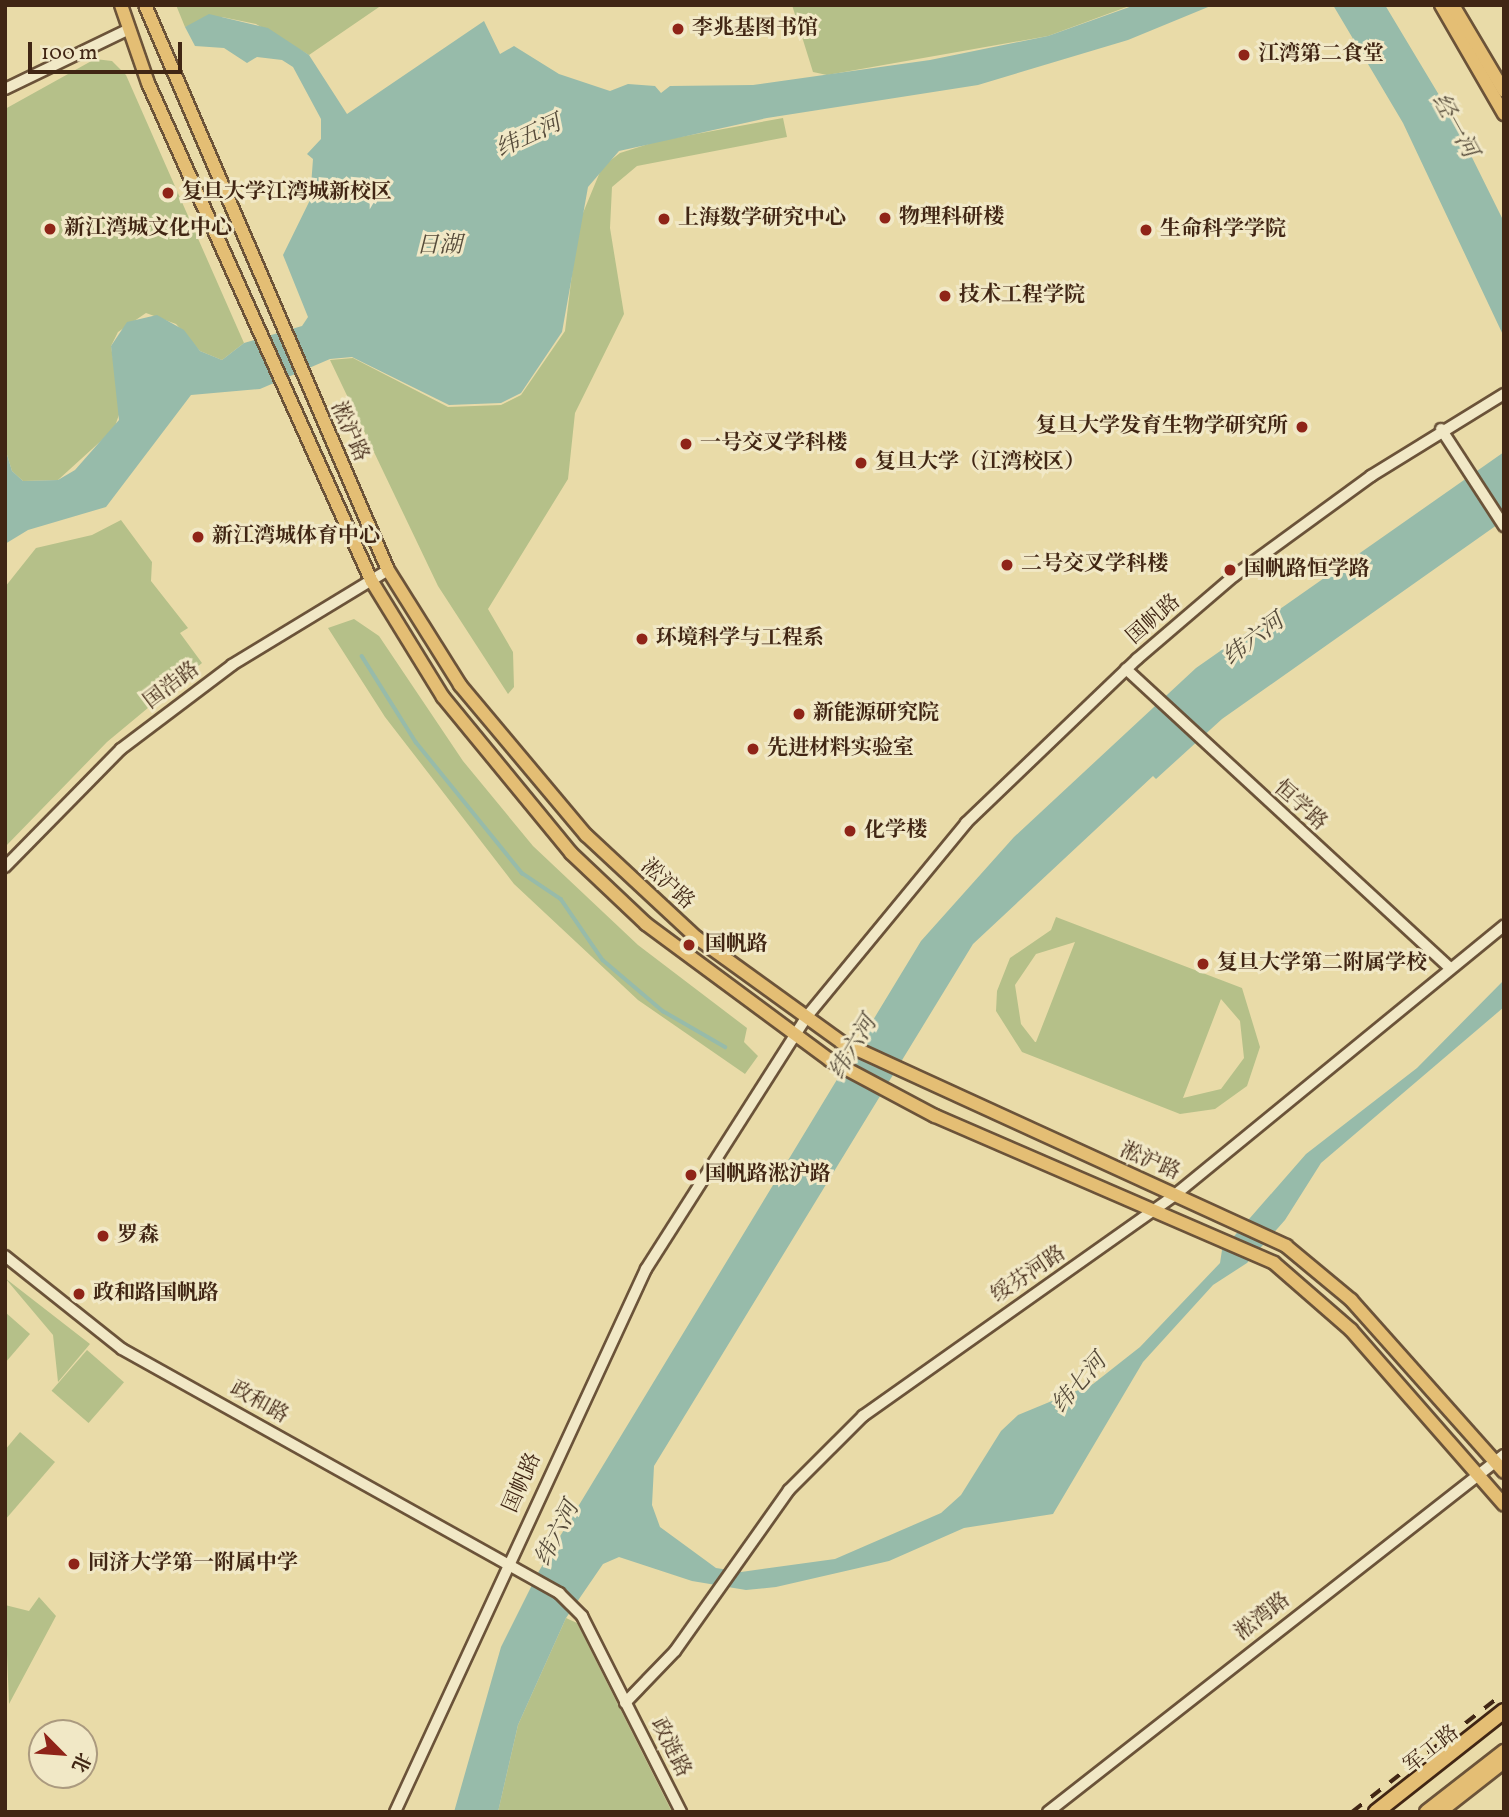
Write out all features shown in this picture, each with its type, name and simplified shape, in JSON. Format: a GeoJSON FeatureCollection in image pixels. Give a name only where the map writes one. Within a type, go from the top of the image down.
{"type":"FeatureCollection","features":[{"type":"Feature","properties":{"kind":"highway"},"geometry":{"type":"LineString","coordinates":[[1376,1812],[1504,1711]]}},
{"type":"Feature","properties":{"kind":"highway"},"geometry":{"type":"LineString","coordinates":[[1427,1812],[1504,1752]]}},
{"type":"Feature","properties":{"kind":"main road","name":"淞沪路"},"geometry":{"type":"LineString","coordinates":[[121,5],[129,29],[372,580],[443,698],[571,853],[646,924],[796,1032],[830,1060],[897,1096],[1157,1207],[1275,1264],[1351,1330],[1504,1505]]}},
{"type":"Feature","properties":{"kind":"main road","name":"淞沪路"},"geometry":{"type":"LineString","coordinates":[[145,5],[388,570],[460,685],[586,835],[697,938],[841,1042],[907,1077],[1286,1245],[1351,1300],[1499,1458],[1504,1472]]}},
{"type":"Feature","properties":{"kind":"main road"},"geometry":{"type":"LineString","coordinates":[[1441,5],[1504,114]]}},
{"type":"Feature","properties":{"kind":"main road"},"geometry":{"type":"LineString","coordinates":[[1453,5],[1504,90]]}},
{"type":"Feature","properties":{"kind":"main road"},"geometry":{"type":"LineString","coordinates":[[129,29],[150,20]]}},
{"type":"Feature","properties":{"kind":"main road","name":"军工路"},"geometry":{"type":"LineString","coordinates":[[1384,1812],[1504,1718]]}},
{"type":"Feature","properties":{"kind":"main road"},"geometry":{"type":"LineString","coordinates":[[1440,1812],[1504,1762]]}},
{"type":"Feature","properties":{"kind":"street"},"geometry":{"type":"LineString","coordinates":[[5,89],[129,29]]}},
{"type":"Feature","properties":{"kind":"street","name":"国帆路"},"geometry":{"type":"LineString","coordinates":[[396,1812],[509,1561],[646,1269],[807,1015],[966,823],[1126,669],[1234,576],[1441,429],[1504,394]]}},
{"type":"Feature","properties":{"kind":"street"},"geometry":{"type":"LineString","coordinates":[[1441,429],[1469,477],[1504,526]]}},
{"type":"Feature","properties":{"kind":"street","name":"国浩路"},"geometry":{"type":"LineString","coordinates":[[5,867],[121,749],[232,665],[388,570]]}},
{"type":"Feature","properties":{"kind":"street","name":"恒学路"},"geometry":{"type":"LineString","coordinates":[[1126,669],[1153,699],[1209,751],[1450,968]]}},
{"type":"Feature","properties":{"kind":"street","name":"绥芬河路"},"geometry":{"type":"LineString","coordinates":[[625,1703],[675,1651],[735,1562],[789,1490],[863,1416],[1176,1194],[1504,926]]}},
{"type":"Feature","properties":{"kind":"street","name":"政和路"},"geometry":{"type":"LineString","coordinates":[[5,1256],[122,1349],[509,1561],[582,1616]]}},
{"type":"Feature","properties":{"kind":"street","name":"淞湾路"},"geometry":{"type":"LineString","coordinates":[[1048,1812],[1476,1473],[1499,1458]]}},
{"type":"Feature","properties":{"kind":"street","name":"政涟路"},"geometry":{"type":"LineString","coordinates":[[582,1616],[681,1812]]}},
{"type":"Feature","properties":{"kind":"green space"},"geometry":{"type":"Polygon","coordinates":[[[176,5],[382,5],[309,55],[256,24],[222,17],[185,27],[176,5]]]}},
{"type":"Feature","properties":{"kind":"green space"},"geometry":{"type":"Polygon","coordinates":[[[792,5],[1132,5],[1048,36],[827,75],[813,72],[792,5]]]}},
{"type":"Feature","properties":{"kind":"green space"},"geometry":{"type":"Polygon","coordinates":[[[95,59],[112,61],[126,75],[244,343],[222,360],[200,351],[176,324],[146,313],[118,332],[111,346],[121,409],[114,429],[58,480],[23,481],[12,471],[5,448],[5,109],[95,59]]]}},
{"type":"Feature","properties":{"kind":"green space"},"geometry":{"type":"Polygon","coordinates":[[[783,118],[787,137],[637,166],[612,187],[610,228],[624,314],[575,413],[568,479],[488,609],[513,652],[514,687],[508,694],[438,586],[330,360],[353,358],[448,407],[501,405],[521,395],[565,331],[578,225],[602,167],[620,153],[658,141],[783,118]]]}},
{"type":"Feature","properties":{"kind":"green space"},"geometry":{"type":"Polygon","coordinates":[[[121,520],[152,562],[151,581],[188,628],[180,633],[202,663],[107,742],[5,847],[5,587],[36,548],[92,535],[121,520]]]}},
{"type":"Feature","properties":{"kind":"green space"},"geometry":{"type":"Polygon","coordinates":[[[354,619],[379,636],[463,761],[533,846],[638,945],[747,1028],[744,1042],[758,1056],[745,1074],[638,1000],[514,884],[385,717],[328,628],[354,619]]]}},
{"type":"Feature","properties":{"kind":"green space"},"geometry":{"type":"Polygon","coordinates":[[[1056,917],[1242,988],[1260,1047],[1247,1086],[1215,1109],[1180,1114],[1022,1052],[996,1011],[997,991],[1010,958],[1051,930],[1056,917]],[[1075,942],[1036,954],[1015,985],[1021,1024],[1035,1042],[1036,1042],[1075,942]],[[1221,999],[1183,1098],[1221,1089],[1244,1058],[1240,1021],[1221,999]]]}},
{"type":"Feature","properties":{"kind":"green space"},"geometry":{"type":"Polygon","coordinates":[[[5,1278],[90,1344],[58,1382],[53,1335],[5,1278]]]}},
{"type":"Feature","properties":{"kind":"green space"},"geometry":{"type":"Polygon","coordinates":[[[5,1312],[30,1334],[5,1363],[5,1312]]]}},
{"type":"Feature","properties":{"kind":"green space"},"geometry":{"type":"Polygon","coordinates":[[[87,1350],[124,1382],[89,1423],[52,1391],[87,1350]]]}},
{"type":"Feature","properties":{"kind":"green space"},"geometry":{"type":"Polygon","coordinates":[[[20,1432],[55,1462],[5,1520],[5,1450],[20,1432]]]}},
{"type":"Feature","properties":{"kind":"green space"},"geometry":{"type":"Polygon","coordinates":[[[39,1597],[56,1616],[9,1704],[5,1605],[29,1611],[39,1597]]]}},
{"type":"Feature","properties":{"kind":"green space"},"geometry":{"type":"Polygon","coordinates":[[[566,1618],[577,1623],[672,1812],[498,1812],[518,1725],[566,1618]]]}},
{"type":"Feature","properties":{"kind":"water","name":"日湖"},"geometry":{"type":"Polygon","coordinates":[[[1135,5],[1213,5],[1128,40],[978,85],[767,118],[619,151],[588,187],[562,332],[521,393],[501,403],[449,405],[352,357],[330,359],[260,389],[191,395],[106,507],[28,530],[5,544],[5,448],[12,471],[23,481],[58,480],[75,470],[119,420],[111,346],[127,322],[157,315],[184,330],[200,351],[222,360],[244,343],[302,326],[308,317],[283,255],[310,200],[313,159],[307,154],[321,139],[321,119],[293,67],[282,60],[257,57],[247,63],[224,48],[195,46],[185,27],[209,14],[268,28],[309,55],[347,114],[484,21],[500,54],[514,46],[559,74],[610,91],[628,84],[655,86],[661,93],[670,86],[753,85],[930,60],[1048,36],[1135,5]]]}},
{"type":"Feature","properties":{"kind":"water","name":"经一河"},"geometry":{"type":"Polygon","coordinates":[[[1333,5],[1385,5],[1451,115],[1504,222],[1504,337],[1403,123],[1333,5]]]}},
{"type":"Feature","properties":{"kind":"water","name":"纬六河"},"geometry":{"type":"Polygon","coordinates":[[[1504,452],[1504,520],[1222,719],[1156,779],[1153,776],[973,944],[654,1466],[652,1505],[660,1527],[716,1568],[741,1572],[835,1559],[941,1513],[961,1495],[1001,1431],[1018,1415],[1093,1384],[1140,1347],[1220,1263],[1222,1250],[1306,1154],[1417,1068],[1504,980],[1504,1007],[1321,1163],[1285,1220],[1247,1263],[1213,1285],[1143,1362],[1053,1514],[964,1528],[889,1561],[776,1587],[746,1590],[692,1581],[619,1557],[603,1564],[566,1618],[518,1725],[498,1812],[454,1812],[501,1647],[539,1571],[921,941],[1014,837],[1196,668],[1504,452]]]}},
{"type":"Feature","properties":{"kind":"waterway"},"geometry":{"type":"LineString","coordinates":[[362,656],[416,742],[522,873],[561,899],[603,960],[663,1011],[725,1047]]}},
{"type":"Feature","properties":{"kind":"railway"},"geometry":{"type":"LineString","coordinates":[[1352,1812],[1504,1693]]}},
{"type":"Feature","properties":{"kind":"place","name":"李兆基图书馆"},"geometry":{"type":"Point","coordinates":[678,29]}},
{"type":"Feature","properties":{"kind":"place","name":"江湾第二食堂"},"geometry":{"type":"Point","coordinates":[1244,55]}},
{"type":"Feature","properties":{"kind":"place","name":"复旦大学江湾城新校区"},"geometry":{"type":"Point","coordinates":[168,193]}},
{"type":"Feature","properties":{"kind":"place","name":"物理科研楼"},"geometry":{"type":"Point","coordinates":[885,218]}},
{"type":"Feature","properties":{"kind":"place","name":"上海数学研究中心"},"geometry":{"type":"Point","coordinates":[664,219]}},
{"type":"Feature","properties":{"kind":"place","name":"新江湾城文化中心"},"geometry":{"type":"Point","coordinates":[50,229]}},
{"type":"Feature","properties":{"kind":"place","name":"生命科学学院"},"geometry":{"type":"Point","coordinates":[1146,230]}},
{"type":"Feature","properties":{"kind":"place","name":"技术工程学院"},"geometry":{"type":"Point","coordinates":[945,296]}},
{"type":"Feature","properties":{"kind":"place","name":"复旦大学发育生物学研究所"},"geometry":{"type":"Point","coordinates":[1302,427]}},
{"type":"Feature","properties":{"kind":"place","name":"一号交叉学科楼"},"geometry":{"type":"Point","coordinates":[686,444]}},
{"type":"Feature","properties":{"kind":"place","name":"复旦大学（江湾校区）"},"geometry":{"type":"Point","coordinates":[861,463]}},
{"type":"Feature","properties":{"kind":"place","name":"新江湾城体育中心"},"geometry":{"type":"Point","coordinates":[198,537]}},
{"type":"Feature","properties":{"kind":"place","name":"二号交叉学科楼"},"geometry":{"type":"Point","coordinates":[1007,565]}},
{"type":"Feature","properties":{"kind":"place","name":"国帆路恒学路"},"geometry":{"type":"Point","coordinates":[1230,570]}},
{"type":"Feature","properties":{"kind":"place","name":"环境科学与工程系"},"geometry":{"type":"Point","coordinates":[642,639]}},
{"type":"Feature","properties":{"kind":"place","name":"新能源研究院"},"geometry":{"type":"Point","coordinates":[799,714]}},
{"type":"Feature","properties":{"kind":"place","name":"先进材料实验室"},"geometry":{"type":"Point","coordinates":[753,749]}},
{"type":"Feature","properties":{"kind":"place","name":"化学楼"},"geometry":{"type":"Point","coordinates":[850,831]}},
{"type":"Feature","properties":{"kind":"place","name":"国帆路"},"geometry":{"type":"Point","coordinates":[689,945]}},
{"type":"Feature","properties":{"kind":"place","name":"复旦大学第二附属学校"},"geometry":{"type":"Point","coordinates":[1203,964]}},
{"type":"Feature","properties":{"kind":"place","name":"国帆路淞沪路"},"geometry":{"type":"Point","coordinates":[691,1175]}},
{"type":"Feature","properties":{"kind":"place","name":"罗森"},"geometry":{"type":"Point","coordinates":[103,1236]}},
{"type":"Feature","properties":{"kind":"place","name":"政和路国帆路"},"geometry":{"type":"Point","coordinates":[79,1294]}},
{"type":"Feature","properties":{"kind":"place","name":"同济大学第一附属中学"},"geometry":{"type":"Point","coordinates":[74,1564]}},
{"type":"Feature","properties":{"kind":"water label","name":"纬五河"},"geometry":{"type":"Point","coordinates":[529,137]}},
{"type":"Feature","properties":{"kind":"water label","name":"纬七河"},"geometry":{"type":"Point","coordinates":[1080,1384]}}]}
